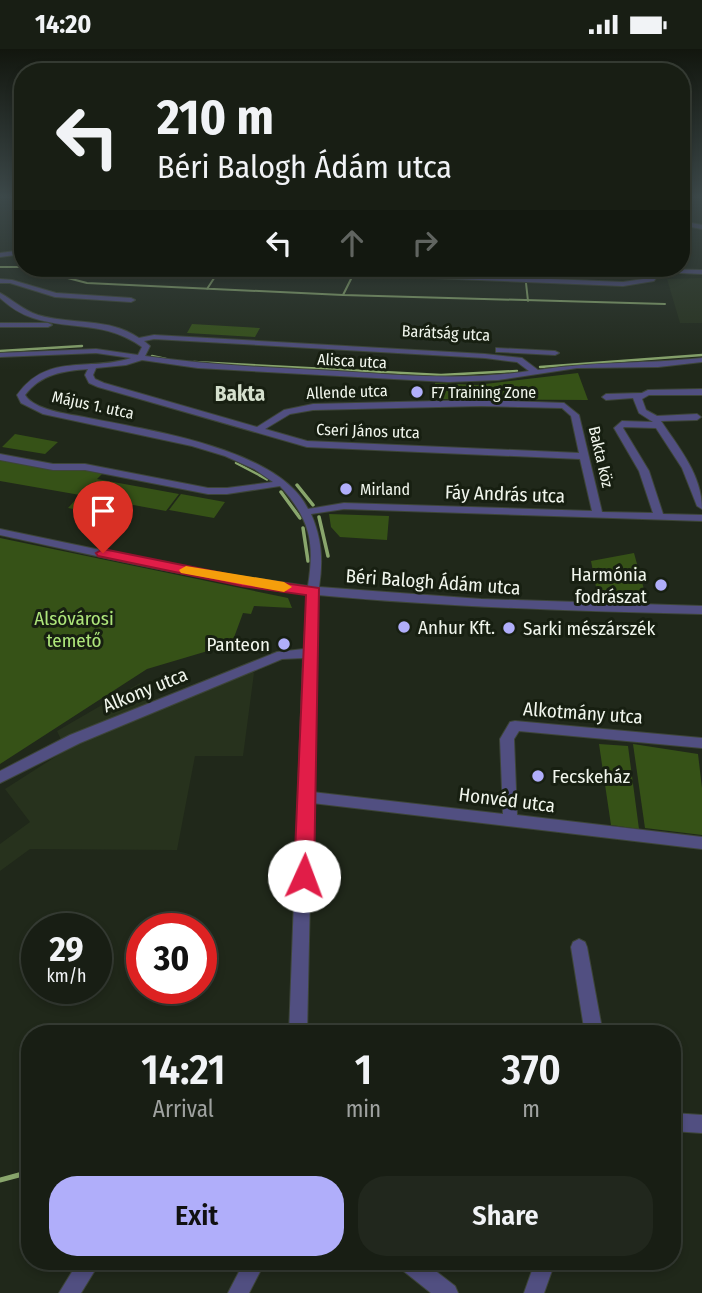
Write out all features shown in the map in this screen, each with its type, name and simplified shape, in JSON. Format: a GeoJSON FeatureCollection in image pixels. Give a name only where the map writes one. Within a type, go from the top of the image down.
{"type":"FeatureCollection","features":[{"type":"Feature","properties":{"kind":"street"},"geometry":{"type":"LineString","coordinates":[[457,277],[623,284],[652,280],[654,277]]}},
{"type":"Feature","properties":{"kind":"street"},"geometry":{"type":"LineString","coordinates":[[0,281],[10,281],[55,295],[131,300]]}},
{"type":"Feature","properties":{"kind":"street","name":"Barátság utca"},"geometry":{"type":"LineString","coordinates":[[0,295],[4,303],[26,316],[109,328],[139,340],[154,337],[511,358],[536,372]]}},
{"type":"Feature","properties":{"kind":"street"},"geometry":{"type":"LineString","coordinates":[[0,325],[38,327],[58,321]]}},
{"type":"Feature","properties":{"kind":"street"},"geometry":{"type":"LineString","coordinates":[[139,340],[146,346],[140,358]]}},
{"type":"Feature","properties":{"kind":"street","name":"Barátság utca"},"geometry":{"type":"LineString","coordinates":[[339,348],[345,341],[555,353]]}},
{"type":"Feature","properties":{"kind":"street","name":"Alisca utca"},"geometry":{"type":"LineString","coordinates":[[0,355],[76,350],[198,366],[448,380],[577,366],[658,365],[702,360]]}},
{"type":"Feature","properties":{"kind":"street","name":"Május 1. utca"},"geometry":{"type":"LineString","coordinates":[[140,358],[126,365],[64,370],[34,379],[25,388],[22,395],[24,401],[46,412],[227,452],[258,466],[283,483],[307,512],[317,550],[314,591]]}},
{"type":"Feature","properties":{"kind":"street","name":"Cseri János utca"},"geometry":{"type":"LineString","coordinates":[[93,367],[89,375],[101,385],[307,444],[584,456]]}},
{"type":"Feature","properties":{"kind":"street"},"geometry":{"type":"LineString","coordinates":[[606,397],[702,392]]}},
{"type":"Feature","properties":{"kind":"street"},"geometry":{"type":"LineString","coordinates":[[641,395],[636,398],[642,411],[657,422],[687,468],[702,506]]}},
{"type":"Feature","properties":{"kind":"street","name":"Allende utca"},"geometry":{"type":"LineString","coordinates":[[258,430],[288,412],[313,407],[481,403],[554,404],[569,409]]}},
{"type":"Feature","properties":{"kind":"street","name":"Bakta köz"},"geometry":{"type":"LineString","coordinates":[[569,409],[575,415],[598,515]]}},
{"type":"Feature","properties":{"kind":"street"},"geometry":{"type":"LineString","coordinates":[[657,422],[659,416],[697,417]]}},
{"type":"Feature","properties":{"kind":"street"},"geometry":{"type":"LineString","coordinates":[[657,422],[622,424],[618,428],[644,471],[659,517]]}},
{"type":"Feature","properties":{"kind":"street"},"geometry":{"type":"LineString","coordinates":[[0,457],[53,467],[85,467],[208,491],[283,483]]}},
{"type":"Feature","properties":{"kind":"street","name":"Fáy András utca"},"geometry":{"type":"LineString","coordinates":[[307,512],[344,506],[702,518]]}},
{"type":"Feature","properties":{"kind":"street","name":"Béri Balogh Ádám utca"},"geometry":{"type":"LineString","coordinates":[[0,532],[242,582],[314,591],[460,605],[702,610]]}},
{"type":"Feature","properties":{"kind":"street"},"geometry":{"type":"LineString","coordinates":[[298,1025],[314,591]]}},
{"type":"Feature","properties":{"kind":"street","name":"Alkony utca"},"geometry":{"type":"LineString","coordinates":[[0,777],[45,753],[241,671],[281,655],[310,653]]}},
{"type":"Feature","properties":{"kind":"street","name":"Alkotmány utca"},"geometry":{"type":"LineString","coordinates":[[510,820],[507,739],[515,726],[702,743]]}},
{"type":"Feature","properties":{"kind":"street","name":"Honvéd utca"},"geometry":{"type":"LineString","coordinates":[[307,797],[702,843]]}},
{"type":"Feature","properties":{"kind":"street"},"geometry":{"type":"LineString","coordinates":[[579,947],[592,1025]]}},
{"type":"Feature","properties":{"kind":"street"},"geometry":{"type":"LineString","coordinates":[[681,1123],[702,1124]]}},
{"type":"Feature","properties":{"kind":"street"},"geometry":{"type":"LineString","coordinates":[[69,1293],[85,1270]]}},
{"type":"Feature","properties":{"kind":"street"},"geometry":{"type":"LineString","coordinates":[[238,1293],[251,1270]]}},
{"type":"Feature","properties":{"kind":"street"},"geometry":{"type":"LineString","coordinates":[[418,1270],[448,1293]]}},
{"type":"Feature","properties":{"kind":"street"},"geometry":{"type":"LineString","coordinates":[[534,1293],[542,1270]]}},
{"type":"Feature","properties":{"kind":"shaded area"},"geometry":{"type":"Polygon","coordinates":[[[702,278],[702,323],[680,323],[667,279],[702,278]]]}},
{"type":"Feature","properties":{"kind":"shaded area"},"geometry":{"type":"Polygon","coordinates":[[[247,666],[254,673],[243,756],[195,756],[177,850],[30,849],[0,871],[0,844],[30,822],[5,789],[66,750],[57,731],[140,683],[149,706],[247,666]]]}},
{"type":"Feature","properties":{"kind":"green space"},"geometry":{"type":"Polygon","coordinates":[[[192,324],[260,328],[255,337],[187,333],[192,324]]]}},
{"type":"Feature","properties":{"kind":"green space"},"geometry":{"type":"Polygon","coordinates":[[[578,373],[588,400],[435,399],[435,383],[477,385],[578,373]]]}},
{"type":"Feature","properties":{"kind":"green space"},"geometry":{"type":"Polygon","coordinates":[[[15,434],[58,442],[45,454],[2,447],[15,434]]]}},
{"type":"Feature","properties":{"kind":"green space"},"geometry":{"type":"Polygon","coordinates":[[[0,457],[105,471],[97,479],[179,494],[166,511],[128,504],[117,517],[68,508],[80,495],[0,481],[0,457]]]}},
{"type":"Feature","properties":{"kind":"green space"},"geometry":{"type":"Polygon","coordinates":[[[181,494],[225,502],[214,518],[169,510],[181,494]]]}},
{"type":"Feature","properties":{"kind":"green space"},"geometry":{"type":"Polygon","coordinates":[[[329,514],[389,516],[387,540],[340,537],[331,527],[329,514]]]}},
{"type":"Feature","properties":{"kind":"green space","name":"Alsóvárosi temető"},"geometry":{"type":"Polygon","coordinates":[[[0,538],[288,598],[292,608],[254,606],[251,614],[243,613],[229,651],[211,650],[147,669],[0,764],[0,538]]]}},
{"type":"Feature","properties":{"kind":"green space"},"geometry":{"type":"Polygon","coordinates":[[[634,553],[645,593],[597,592],[591,561],[634,553]]]}},
{"type":"Feature","properties":{"kind":"green space"},"geometry":{"type":"Polygon","coordinates":[[[599,744],[628,746],[639,829],[611,825],[599,744]]]}},
{"type":"Feature","properties":{"kind":"green space"},"geometry":{"type":"Polygon","coordinates":[[[633,744],[698,754],[702,788],[702,835],[645,828],[633,744]]]}},
{"type":"Feature","properties":{"kind":"waterway"},"geometry":{"type":"LineString","coordinates":[[0,267],[14,267]]}},
{"type":"Feature","properties":{"kind":"waterway"},"geometry":{"type":"LineString","coordinates":[[64,277],[87,283],[207,289]]}},
{"type":"Feature","properties":{"kind":"waterway"},"geometry":{"type":"LineString","coordinates":[[207,289],[215,277]]}},
{"type":"Feature","properties":{"kind":"waterway"},"geometry":{"type":"LineString","coordinates":[[343,295],[352,277]]}},
{"type":"Feature","properties":{"kind":"waterway"},"geometry":{"type":"LineString","coordinates":[[526,283],[528,300]]}},
{"type":"Feature","properties":{"kind":"waterway"},"geometry":{"type":"LineString","coordinates":[[207,289],[343,295]]}},
{"type":"Feature","properties":{"kind":"waterway"},"geometry":{"type":"LineString","coordinates":[[343,295],[528,300]]}},
{"type":"Feature","properties":{"kind":"waterway"},"geometry":{"type":"LineString","coordinates":[[528,300],[665,304]]}},
{"type":"Feature","properties":{"kind":"waterway"},"geometry":{"type":"LineString","coordinates":[[0,351],[82,346]]}},
{"type":"Feature","properties":{"kind":"waterway"},"geometry":{"type":"LineString","coordinates":[[540,367],[702,355]]}},
{"type":"Feature","properties":{"kind":"waterway"},"geometry":{"type":"LineString","coordinates":[[152,356],[166,359]]}},
{"type":"Feature","properties":{"kind":"waterway"},"geometry":{"type":"LineString","coordinates":[[194,362],[441,375],[517,371]]}},
{"type":"Feature","properties":{"kind":"waterway"},"geometry":{"type":"LineString","coordinates":[[236,463],[263,477]]}},
{"type":"Feature","properties":{"kind":"waterway"},"geometry":{"type":"LineString","coordinates":[[260,475],[267,479]]}},
{"type":"Feature","properties":{"kind":"waterway"},"geometry":{"type":"LineString","coordinates":[[297,485],[313,505]]}},
{"type":"Feature","properties":{"kind":"waterway"},"geometry":{"type":"LineString","coordinates":[[281,492],[300,518]]}},
{"type":"Feature","properties":{"kind":"waterway"},"geometry":{"type":"LineString","coordinates":[[319,517],[328,556]]}},
{"type":"Feature","properties":{"kind":"waterway"},"geometry":{"type":"LineString","coordinates":[[303,528],[308,561]]}},
{"type":"Feature","properties":{"kind":"waterway"},"geometry":{"type":"LineString","coordinates":[[0,1180],[21,1174]]}},
{"type":"Feature","properties":{"kind":"slow traffic"},"geometry":{"type":"LineString","coordinates":[[186,570],[242,582],[284,587]]}},
{"type":"Feature","properties":{"kind":"place","name":"F7 Training Zone"},"geometry":{"type":"Point","coordinates":[417,392]}},
{"type":"Feature","properties":{"kind":"place","name":"Mirland"},"geometry":{"type":"Point","coordinates":[346,489]}},
{"type":"Feature","properties":{"kind":"place","name":"Harmónia fodrászat"},"geometry":{"type":"Point","coordinates":[661,585]}},
{"type":"Feature","properties":{"kind":"place","name":"Anhur Kft."},"geometry":{"type":"Point","coordinates":[404,627]}},
{"type":"Feature","properties":{"kind":"place","name":"Sarki mészárszék"},"geometry":{"type":"Point","coordinates":[509,628]}},
{"type":"Feature","properties":{"kind":"place","name":"Panteon"},"geometry":{"type":"Point","coordinates":[284,644]}},
{"type":"Feature","properties":{"kind":"place","name":"Fecskeház"},"geometry":{"type":"Point","coordinates":[538,776]}},
{"type":"Feature","properties":{"kind":"district","name":"Bakta"},"geometry":{"type":"Point","coordinates":[240,394]}},
{"type":"Feature","properties":{"kind":"route"},"geometry":{"type":"LineString","coordinates":[[103,553],[242,582],[314,591],[311,602],[304,876]]}}]}
